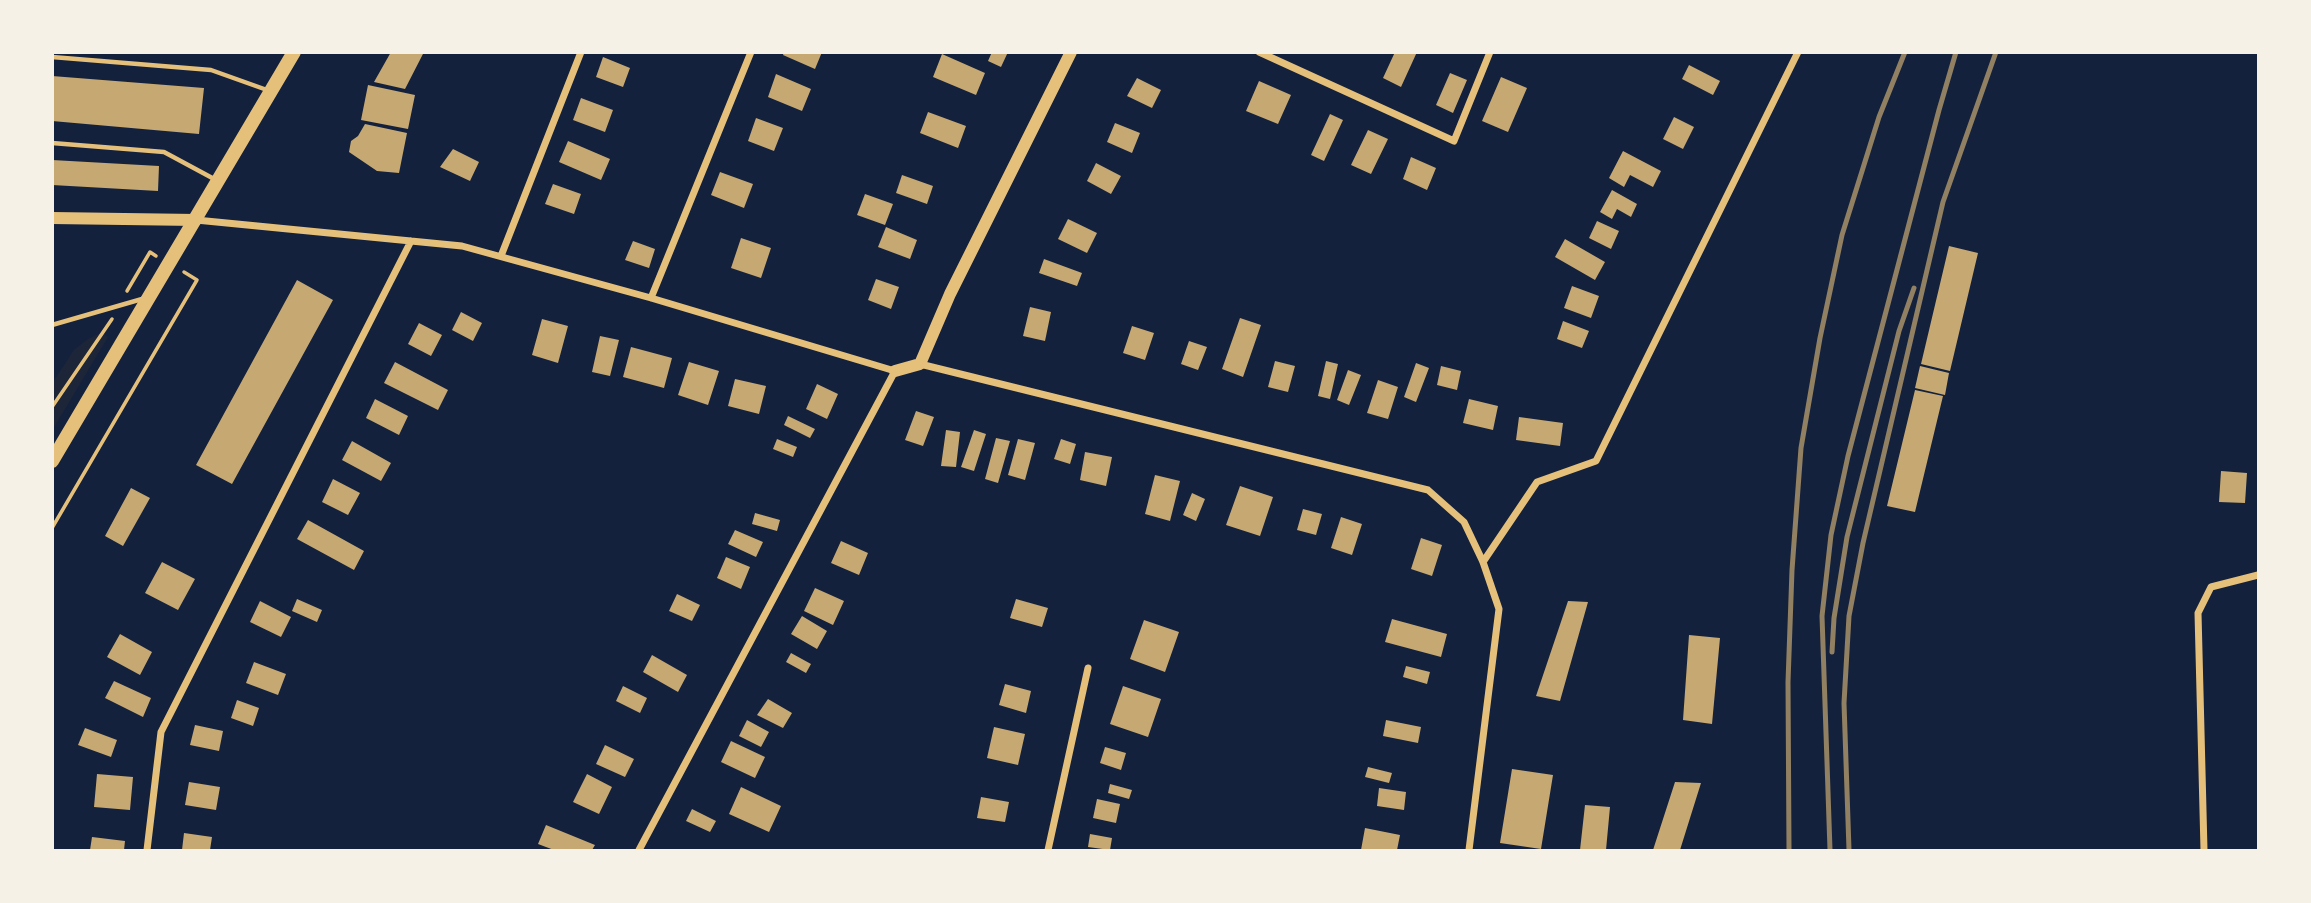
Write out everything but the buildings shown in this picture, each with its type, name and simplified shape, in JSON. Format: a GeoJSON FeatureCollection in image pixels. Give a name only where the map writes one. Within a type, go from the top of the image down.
{"type":"FeatureCollection","features":[{"type":"Feature","properties":{"kind":"main road"},"geometry":{"type":"LineString","coordinates":[[52,461],[293,52]]}},
{"type":"Feature","properties":{"kind":"street"},"geometry":{"type":"LineString","coordinates":[[501,257],[581,52]]}},
{"type":"Feature","properties":{"kind":"street"},"geometry":{"type":"LineString","coordinates":[[651,298],[751,52]]}},
{"type":"Feature","properties":{"kind":"street"},"geometry":{"type":"LineString","coordinates":[[920,364],[950,294],[1071,52]]}},
{"type":"Feature","properties":{"kind":"street"},"geometry":{"type":"LineString","coordinates":[[1259,52],[1454,141],[1490,52]]}},
{"type":"Feature","properties":{"kind":"street"},"geometry":{"type":"LineString","coordinates":[[1483,562],[1536,482],[1595,461],[1798,52]]}},
{"type":"Feature","properties":{"kind":"street"},"geometry":{"type":"LineString","coordinates":[[52,218],[196,220],[462,246],[651,298],[895,371],[920,364],[1428,490],[1464,522],[1483,562],[1499,609],[1469,850]]}},
{"type":"Feature","properties":{"kind":"street"},"geometry":{"type":"LineString","coordinates":[[147,850],[161,732],[411,241]]}},
{"type":"Feature","properties":{"kind":"street"},"geometry":{"type":"LineString","coordinates":[[639,850],[895,371]]}},
{"type":"Feature","properties":{"kind":"street"},"geometry":{"type":"LineString","coordinates":[[2204,850],[2198,613],[2211,587],[2259,576]]}},
{"type":"Feature","properties":{"kind":"street"},"geometry":{"type":"LineString","coordinates":[[1048,850],[1088,668]]}},
{"type":"Feature","properties":{"kind":"lane"},"geometry":{"type":"LineString","coordinates":[[52,57],[211,70],[271,91]]}},
{"type":"Feature","properties":{"kind":"lane"},"geometry":{"type":"LineString","coordinates":[[52,143],[164,152],[218,181]]}},
{"type":"Feature","properties":{"kind":"lane"},"geometry":{"type":"LineString","coordinates":[[52,325],[150,297]]}},
{"type":"Feature","properties":{"kind":"shaded area"},"geometry":{"type":"Polygon","coordinates":[[[102,332],[108,337],[53,429],[53,382],[74,350],[102,332]]]}},
{"type":"Feature","properties":{"kind":"railway"},"geometry":{"type":"LineString","coordinates":[[1789,850],[1788,682],[1792,570],[1801,448],[1820,338],[1842,235],[1879,117],[1905,52]]}},
{"type":"Feature","properties":{"kind":"railway"},"geometry":{"type":"LineString","coordinates":[[1830,850],[1822,616],[1831,535],[1848,456],[1956,52]]}},
{"type":"Feature","properties":{"kind":"railway"},"geometry":{"type":"LineString","coordinates":[[1849,850],[1844,703],[1849,616],[1863,543],[1943,202],[1996,52]]}},
{"type":"Feature","properties":{"kind":"railway"},"geometry":{"type":"LineString","coordinates":[[1832,652],[1834,618],[1847,537],[1899,331],[1914,288]]}}]}
